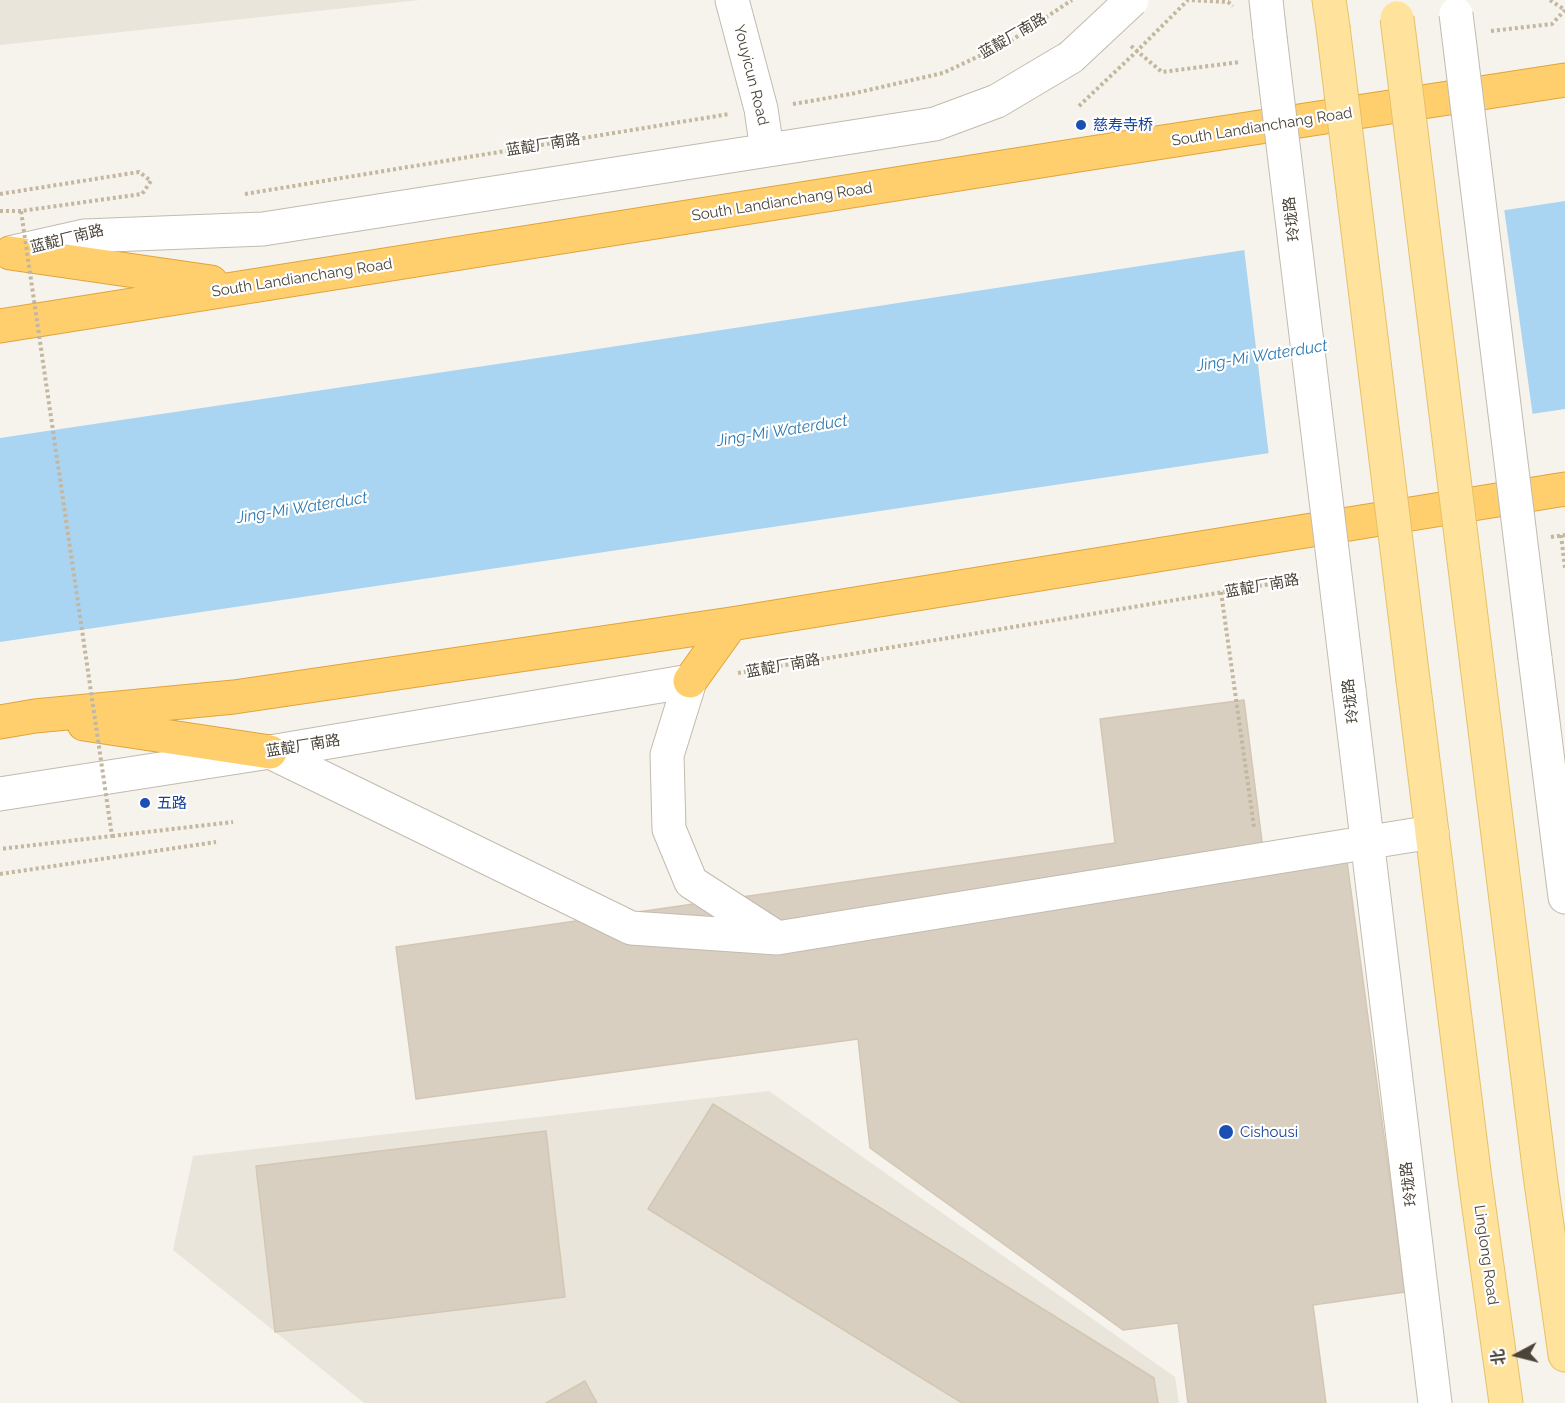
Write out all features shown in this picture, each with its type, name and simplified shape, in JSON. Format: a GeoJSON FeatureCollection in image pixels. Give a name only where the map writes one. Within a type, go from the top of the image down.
{"type":"FeatureCollection","features":[{"type":"Feature","properties":{"kind":"highway","name":"South Landianchang Road"},"geometry":{"type":"LineString","coordinates":[[0,326],[1565,80]]}},
{"type":"Feature","properties":{"kind":"highway"},"geometry":{"type":"LineString","coordinates":[[5,254],[246,287]]}},
{"type":"Feature","properties":{"kind":"highway"},"geometry":{"type":"LineString","coordinates":[[0,722],[35,716],[234,697],[731,624],[1565,489]]}},
{"type":"Feature","properties":{"kind":"highway"},"geometry":{"type":"LineString","coordinates":[[690,681],[731,624]]}},
{"type":"Feature","properties":{"kind":"highway"},"geometry":{"type":"LineString","coordinates":[[35,716],[270,752]]}},
{"type":"Feature","properties":{"kind":"main road"},"geometry":{"type":"LineString","coordinates":[[1396,9],[1540,1175],[1565,1355]]}},
{"type":"Feature","properties":{"kind":"main road"},"geometry":{"type":"LineString","coordinates":[[1331,14],[1475,1179],[1506,1403]]}},
{"type":"Feature","properties":{"kind":"street","name":"Youyicun Road"},"geometry":{"type":"LineString","coordinates":[[732,0],[761,109],[768,150]]}},
{"type":"Feature","properties":{"kind":"street","name":"蓝靛厂南路"},"geometry":{"type":"LineString","coordinates":[[5,254],[84,236],[263,229],[935,124],[997,101],[1071,57],[1132,0]]}},
{"type":"Feature","properties":{"kind":"street","name":"玲珑路"},"geometry":{"type":"LineString","coordinates":[[1266,0],[1435,1403]]}},
{"type":"Feature","properties":{"kind":"street"},"geometry":{"type":"LineString","coordinates":[[1455,7],[1565,897]]}},
{"type":"Feature","properties":{"kind":"street","name":"蓝靛厂南路"},"geometry":{"type":"LineString","coordinates":[[0,794],[270,752],[690,681]]}},
{"type":"Feature","properties":{"kind":"street"},"geometry":{"type":"LineString","coordinates":[[690,681],[667,755],[669,829],[691,882],[777,938]]}},
{"type":"Feature","properties":{"kind":"street"},"geometry":{"type":"LineString","coordinates":[[270,752],[631,928],[777,938],[1432,832]]}},
{"type":"Feature","properties":{"kind":"path","name":"蓝靛厂南路"},"geometry":{"type":"LineString","coordinates":[[245,194],[851,94],[944,73],[1009,42],[1072,0]]}},
{"type":"Feature","properties":{"kind":"path"},"geometry":{"type":"LineString","coordinates":[[1079,106],[1188,0],[1228,2],[1270,37]]}},
{"type":"Feature","properties":{"kind":"path"},"geometry":{"type":"LineString","coordinates":[[1550,0],[1565,10]]}},
{"type":"Feature","properties":{"kind":"path"},"geometry":{"type":"LineString","coordinates":[[0,194],[139,172],[151,181],[142,194],[21,212],[0,211]]}},
{"type":"Feature","properties":{"kind":"path"},"geometry":{"type":"LineString","coordinates":[[21,212],[112,836]]}},
{"type":"Feature","properties":{"kind":"path"},"geometry":{"type":"LineString","coordinates":[[1549,537],[1563,535],[1565,568]]}},
{"type":"Feature","properties":{"kind":"path","name":"蓝靛厂南路"},"geometry":{"type":"LineString","coordinates":[[690,681],[1303,579]]}},
{"type":"Feature","properties":{"kind":"path"},"geometry":{"type":"LineString","coordinates":[[1221,592],[1259,861]]}},
{"type":"Feature","properties":{"kind":"path"},"geometry":{"type":"LineString","coordinates":[[0,849],[233,822]]}},
{"type":"Feature","properties":{"kind":"path"},"geometry":{"type":"LineString","coordinates":[[0,874],[216,842]]}},
{"type":"Feature","properties":{"kind":"shaded area"},"geometry":{"type":"Polygon","coordinates":[[[0,0],[420,0],[0,45],[0,0]]]}},
{"type":"Feature","properties":{"kind":"shaded area"},"geometry":{"type":"Polygon","coordinates":[[[769,1091],[1175,1377],[1179,1403],[364,1403],[173,1250],[193,1156],[769,1091]]]}},
{"type":"Feature","properties":{"kind":"water","name":"Jing-Mi Waterduct"},"geometry":{"type":"Polygon","coordinates":[[[1565,201],[1565,409],[0,642],[0,438],[1565,201]]]}},
{"type":"Feature","properties":{"kind":"pier"},"geometry":{"type":"Polygon","coordinates":[[[1504,208],[1533,417],[1269,456],[1244,248],[1504,208]]]}},
{"type":"Feature","properties":{"kind":"building"},"geometry":{"type":"Polygon","coordinates":[[[1244,700],[1265,865],[1346,854],[1405,1292],[1313,1305],[1326,1403],[1188,1403],[1178,1323],[1123,1330],[870,1148],[858,1039],[416,1099],[396,947],[1115,843],[1100,719],[1244,700]]]}},
{"type":"Feature","properties":{"kind":"building"},"geometry":{"type":"Polygon","coordinates":[[[713,1104],[1154,1378],[1158,1403],[962,1403],[648,1209],[713,1104]]]}},
{"type":"Feature","properties":{"kind":"building"},"geometry":{"type":"Polygon","coordinates":[[[546,1131],[565,1297],[275,1332],[256,1166],[546,1131]]]}},
{"type":"Feature","properties":{"kind":"building"},"geometry":{"type":"Polygon","coordinates":[[[585,1381],[597,1403],[546,1403],[585,1381]]]}},
{"type":"Feature","properties":{"kind":"place","name":"慈寿寺桥"},"geometry":{"type":"Point","coordinates":[1081,125]}},
{"type":"Feature","properties":{"kind":"place","name":"五路"},"geometry":{"type":"Point","coordinates":[145,803]}},
{"type":"Feature","properties":{"kind":"place","name":"Cishousi"},"geometry":{"type":"Point","coordinates":[1226,1132]}}]}
